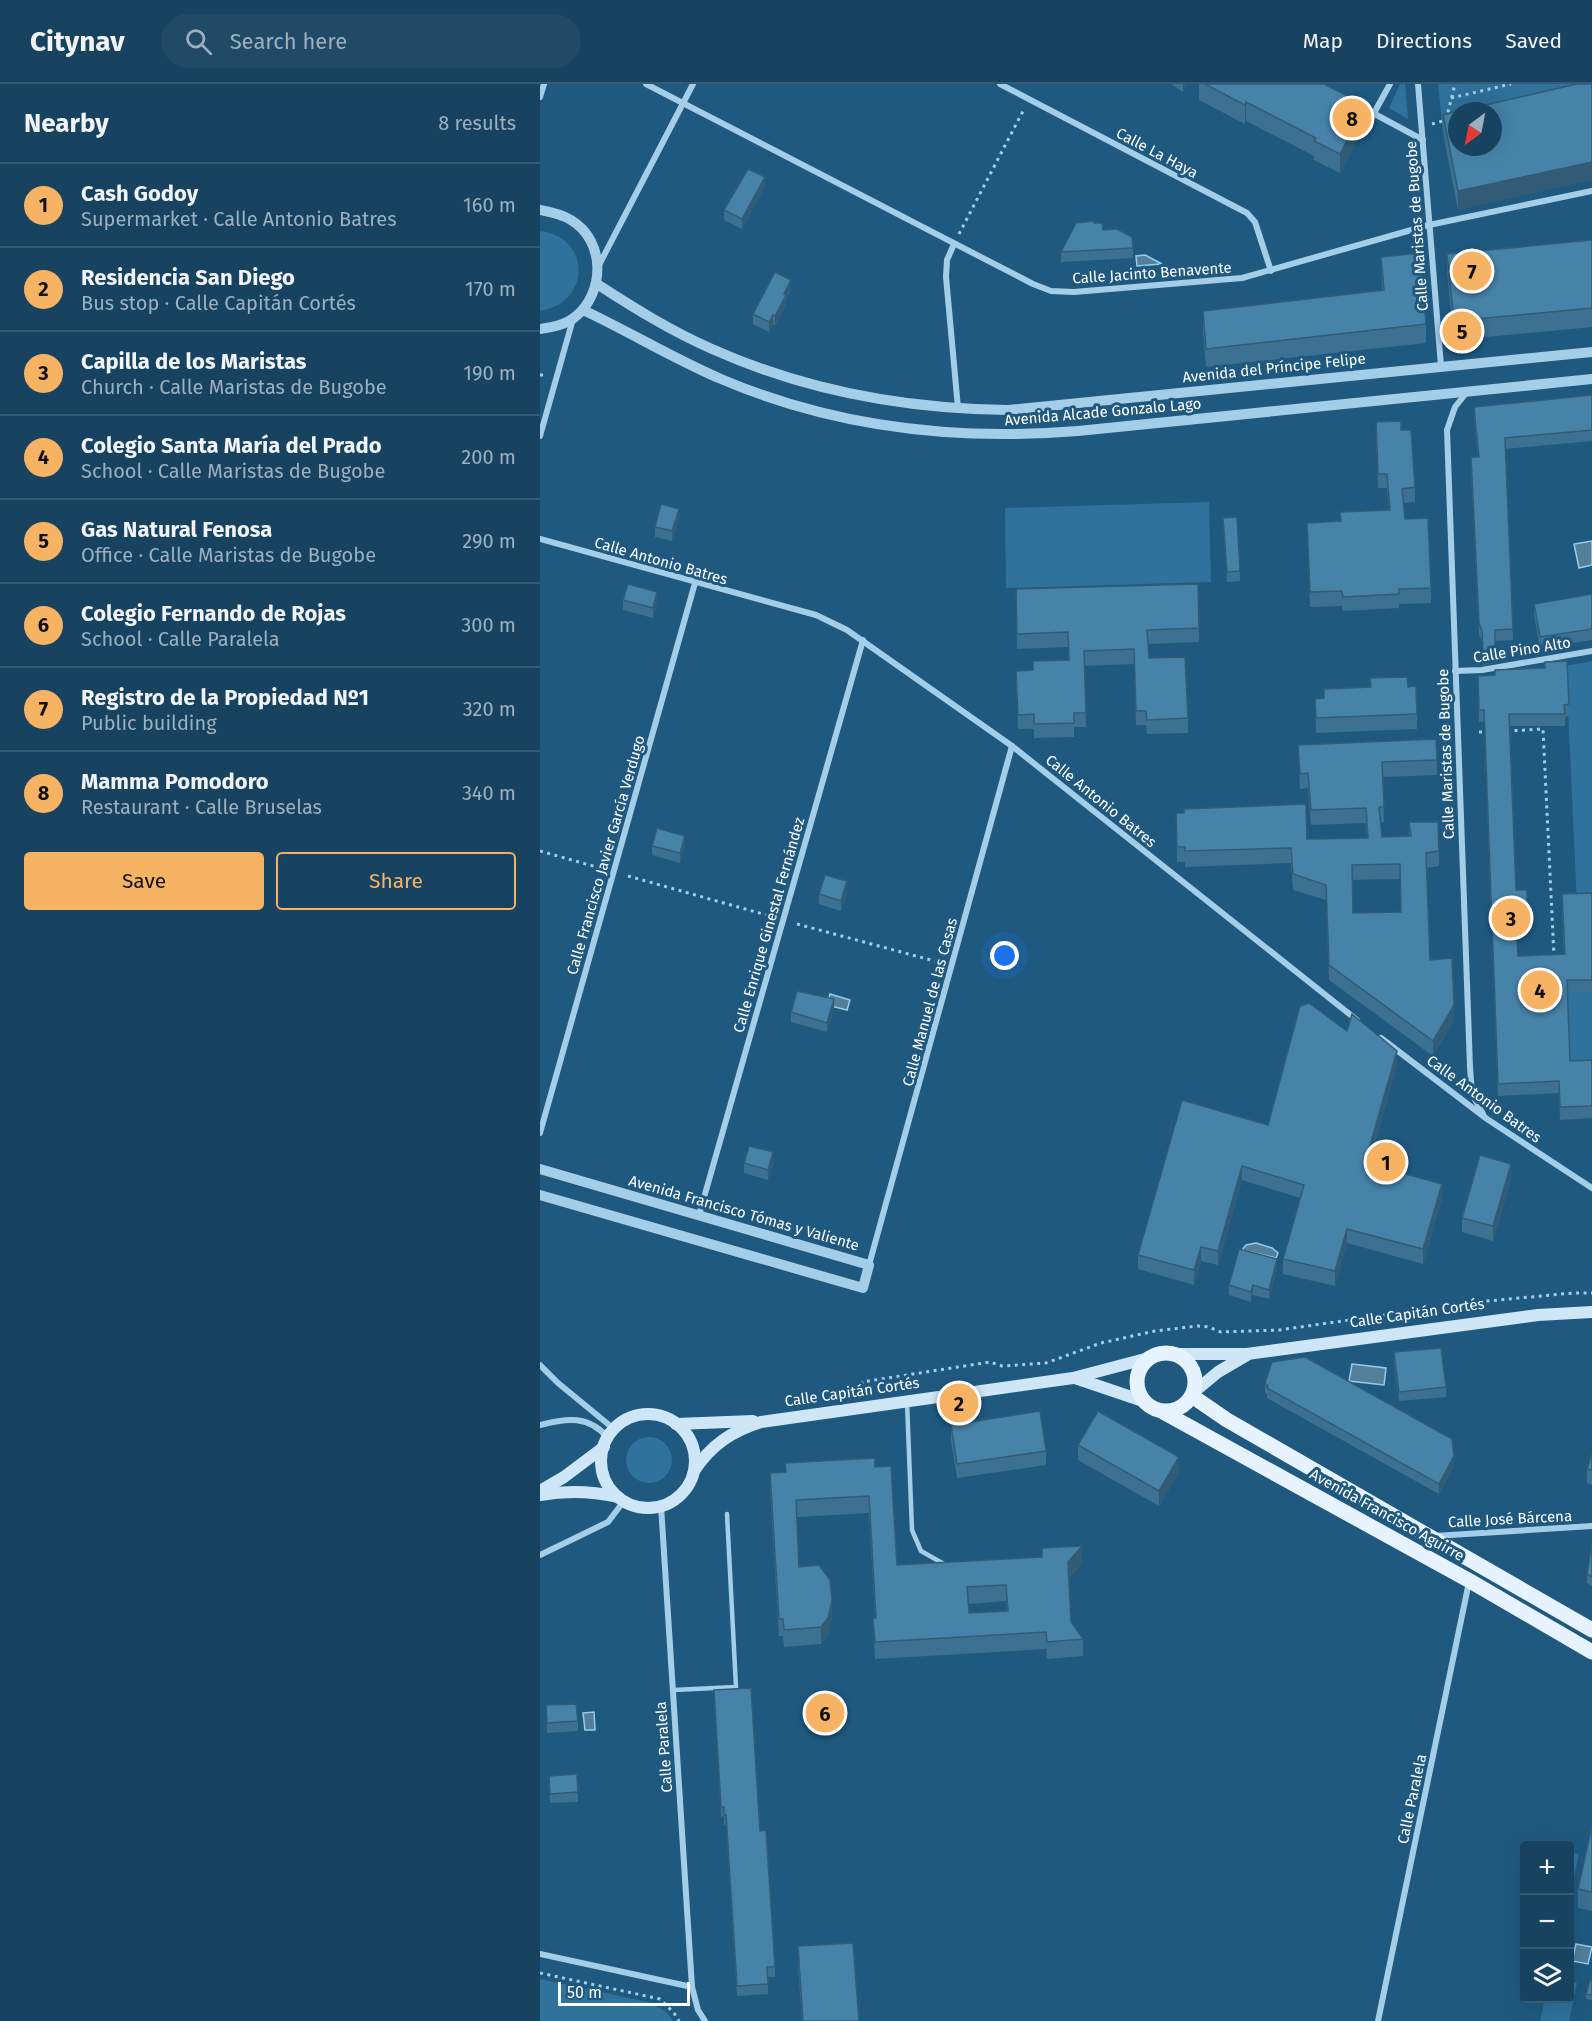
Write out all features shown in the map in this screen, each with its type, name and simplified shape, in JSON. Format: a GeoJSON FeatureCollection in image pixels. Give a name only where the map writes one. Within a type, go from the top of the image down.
{"type":"FeatureCollection","features":[{"type":"Feature","properties":{"kind":"main road","name":"Calle Capitán Cortés"},"geometry":{"type":"LineString","coordinates":[[661,1506],[682,1493],[708,1452],[730,1434],[761,1422],[1074,1378],[1161,1353],[1247,1354],[1538,1315],[1592,1312]]}},
{"type":"Feature","properties":{"kind":"main road"},"geometry":{"type":"LineString","coordinates":[[1171,1354],[1183,1359],[1192,1369],[1196,1382],[1193,1394]]}},
{"type":"Feature","properties":{"kind":"main road","name":"Calle Capitán Cortés"},"geometry":{"type":"LineString","coordinates":[[1074,1378],[1143,1401],[1163,1412],[1180,1408],[1218,1372],[1247,1354]]}},
{"type":"Feature","properties":{"kind":"main road"},"geometry":{"type":"LineString","coordinates":[[1143,1401],[1138,1392],[1137,1378],[1142,1365],[1149,1358]]}},
{"type":"Feature","properties":{"kind":"main road","name":"Avenida Francisco Aguirre"},"geometry":{"type":"LineString","coordinates":[[1193,1394],[1227,1420],[1592,1630]]}},
{"type":"Feature","properties":{"kind":"main road","name":"Avenida Francisco Aguirre"},"geometry":{"type":"LineString","coordinates":[[1163,1412],[1470,1581],[1592,1652]]}},
{"type":"Feature","properties":{"kind":"main road","name":"Calle Capitán Cortés"},"geometry":{"type":"LineString","coordinates":[[540,1493],[564,1477],[628,1419],[644,1415],[661,1416],[676,1424],[778,1420]]}},
{"type":"Feature","properties":{"kind":"main road"},"geometry":{"type":"LineString","coordinates":[[676,1424],[685,1433],[693,1447],[694,1471]]}},
{"type":"Feature","properties":{"kind":"main road"},"geometry":{"type":"LineString","coordinates":[[609,1438],[602,1460],[604,1476],[621,1499]]}},
{"type":"Feature","properties":{"kind":"main road"},"geometry":{"type":"LineString","coordinates":[[540,1493],[579,1491],[621,1499],[642,1507],[661,1506]]}},
{"type":"Feature","properties":{"kind":"street"},"geometry":{"type":"LineString","coordinates":[[540,98],[544,84]]}},
{"type":"Feature","properties":{"kind":"street","name":"Calle Jacinto Benavente"},"geometry":{"type":"LineString","coordinates":[[646,84],[1032,284],[1051,291],[1074,292],[1242,278],[1429,225],[1592,191]]}},
{"type":"Feature","properties":{"kind":"street"},"geometry":{"type":"LineString","coordinates":[[598,268],[693,84]]}},
{"type":"Feature","properties":{"kind":"street","name":"Calle La Haya"},"geometry":{"type":"LineString","coordinates":[[1000,84],[1247,213],[1255,222],[1271,271]]}},
{"type":"Feature","properties":{"kind":"street"},"geometry":{"type":"LineString","coordinates":[[1374,113],[1390,84]]}},
{"type":"Feature","properties":{"kind":"street","name":"Calle Maristas de Bugobe"},"geometry":{"type":"LineString","coordinates":[[1418,84],[1441,366]]}},
{"type":"Feature","properties":{"kind":"street"},"geometry":{"type":"LineString","coordinates":[[1355,103],[1423,140]]}},
{"type":"Feature","properties":{"kind":"street"},"geometry":{"type":"LineString","coordinates":[[540,210],[557,213],[573,221],[591,242],[598,268],[597,284],[583,310],[573,319],[556,327],[540,329]]}},
{"type":"Feature","properties":{"kind":"street"},"geometry":{"type":"LineString","coordinates":[[597,284],[673,330],[711,349],[780,376],[862,397],[958,409],[946,277],[947,260],[954,244]]}},
{"type":"Feature","properties":{"kind":"street","name":"Avenida Alcade Gonzalo Lago"},"geometry":{"type":"LineString","coordinates":[[583,310],[624,329],[689,365],[758,394],[834,416],[945,434],[996,436],[1068,432],[1468,391]]}},
{"type":"Feature","properties":{"kind":"street"},"geometry":{"type":"LineString","coordinates":[[540,436],[573,319]]}},
{"type":"Feature","properties":{"kind":"street","name":"Avenida del Príncipe Felipe"},"geometry":{"type":"LineString","coordinates":[[958,409],[1008,410],[1592,352]]}},
{"type":"Feature","properties":{"kind":"street"},"geometry":{"type":"LineString","coordinates":[[1468,391],[1592,379]]}},
{"type":"Feature","properties":{"kind":"street","name":"Calle Maristas de Bugobe"},"geometry":{"type":"LineString","coordinates":[[1468,391],[1455,407],[1447,429],[1472,1094],[1487,1119]]}},
{"type":"Feature","properties":{"kind":"street","name":"Calle Antonio Batres"},"geometry":{"type":"LineString","coordinates":[[540,540],[831,621],[862,640],[1012,746],[1365,1026]]}},
{"type":"Feature","properties":{"kind":"street","name":"Calle Francisco Javier García Verdugo"},"geometry":{"type":"LineString","coordinates":[[540,1133],[695,583]]}},
{"type":"Feature","properties":{"kind":"street","name":"Calle Enrique Ginestal Fernández"},"geometry":{"type":"LineString","coordinates":[[699,1215],[862,640]]}},
{"type":"Feature","properties":{"kind":"street","name":"Calle Pino Alto"},"geometry":{"type":"LineString","coordinates":[[1455,671],[1482,670],[1592,651]]}},
{"type":"Feature","properties":{"kind":"street","name":"Calle Manuel de las Casas"},"geometry":{"type":"LineString","coordinates":[[869,1265],[1012,746]]}},
{"type":"Feature","properties":{"kind":"street","name":"Calle Antonio Batres"},"geometry":{"type":"LineString","coordinates":[[1374,1033],[1487,1119],[1592,1188]]}},
{"type":"Feature","properties":{"kind":"street","name":"Avenida Francisco Tómas y Valiente"},"geometry":{"type":"LineString","coordinates":[[540,1169],[869,1265],[863,1288],[540,1195]]}},
{"type":"Feature","properties":{"kind":"street"},"geometry":{"type":"LineString","coordinates":[[540,1365],[609,1438]]}},
{"type":"Feature","properties":{"kind":"street"},"geometry":{"type":"LineString","coordinates":[[540,1425],[566,1420],[583,1421],[599,1427],[609,1438]]}},
{"type":"Feature","properties":{"kind":"street"},"geometry":{"type":"LineString","coordinates":[[540,1556],[608,1522],[621,1499]]}},
{"type":"Feature","properties":{"kind":"street","name":"Calle Paralela"},"geometry":{"type":"LineString","coordinates":[[661,1506],[692,1987],[698,2010],[705,2021]]}},
{"type":"Feature","properties":{"kind":"street","name":"Calle José Bárcena"},"geometry":{"type":"LineString","coordinates":[[1428,1536],[1592,1526]]}},
{"type":"Feature","properties":{"kind":"street","name":"Calle Paralela"},"geometry":{"type":"LineString","coordinates":[[1378,2021],[1470,1581]]}},
{"type":"Feature","properties":{"kind":"street"},"geometry":{"type":"LineString","coordinates":[[540,1954],[692,1987]]}},
{"type":"Feature","properties":{"kind":"lane"},"geometry":{"type":"LineString","coordinates":[[906,1402],[912,1530],[921,1551],[942,1564],[954,1563]]}},
{"type":"Feature","properties":{"kind":"lane"},"geometry":{"type":"LineString","coordinates":[[673,1690],[736,1687],[727,1514]]}},
{"type":"Feature","properties":{"kind":"path"},"geometry":{"type":"LineString","coordinates":[[1422,126],[1446,120],[1455,84]]}},
{"type":"Feature","properties":{"kind":"path"},"geometry":{"type":"LineString","coordinates":[[1452,98],[1511,84]]}},
{"type":"Feature","properties":{"kind":"path"},"geometry":{"type":"LineString","coordinates":[[954,244],[1023,111]]}},
{"type":"Feature","properties":{"kind":"path"},"geometry":{"type":"LineString","coordinates":[[1500,731],[1544,729],[1554,959]]}},
{"type":"Feature","properties":{"kind":"path"},"geometry":{"type":"LineString","coordinates":[[1479,732],[1490,732]]}},
{"type":"Feature","properties":{"kind":"path"},"geometry":{"type":"LineString","coordinates":[[540,851],[600,868]]}},
{"type":"Feature","properties":{"kind":"path"},"geometry":{"type":"LineString","coordinates":[[628,876],[770,916]]}},
{"type":"Feature","properties":{"kind":"path"},"geometry":{"type":"LineString","coordinates":[[797,924],[952,965]]}},
{"type":"Feature","properties":{"kind":"path"},"geometry":{"type":"LineString","coordinates":[[862,1382],[990,1362],[1002,1366],[1046,1363],[1101,1343],[1155,1331],[1198,1326],[1209,1327],[1221,1332],[1279,1330],[1477,1302],[1592,1293]]}},
{"type":"Feature","properties":{"kind":"path"},"geometry":{"type":"LineString","coordinates":[[540,1973],[660,1999],[679,2021]]}},
{"type":"Feature","properties":{"kind":"shaded area"},"geometry":{"type":"Polygon","coordinates":[[[1400,84],[1405,84],[1408,119],[1389,108],[1400,84]]]}},
{"type":"Feature","properties":{"kind":"shaded area"},"geometry":{"type":"Polygon","coordinates":[[[1438,84],[1592,84],[1502,109],[1502,102],[1448,102],[1448,132],[1443,133],[1438,84]]]}},
{"type":"Feature","properties":{"kind":"shaded area"},"geometry":{"type":"Polygon","coordinates":[[[540,231],[557,236],[569,244],[576,256],[579,270],[576,283],[569,295],[557,305],[540,311],[540,231]]]}},
{"type":"Feature","properties":{"kind":"shaded area"},"geometry":{"type":"Polygon","coordinates":[[[1145,255],[1162,264],[1137,266],[1136,256],[1145,255]]]}},
{"type":"Feature","properties":{"kind":"shaded area"},"geometry":{"type":"Polygon","coordinates":[[[1209,502],[1211,582],[1006,588],[1005,508],[1209,502]]]}},
{"type":"Feature","properties":{"kind":"shaded area"},"geometry":{"type":"Polygon","coordinates":[[[1592,541],[1592,565],[1579,568],[1574,544],[1592,541]]]}},
{"type":"Feature","properties":{"kind":"shaded area"},"geometry":{"type":"Polygon","coordinates":[[[1592,661],[1592,980],[1565,981],[1562,907],[1577,905],[1566,666],[1592,661]]]}},
{"type":"Feature","properties":{"kind":"shaded area"},"geometry":{"type":"Polygon","coordinates":[[[1567,992],[1592,992],[1592,1072],[1570,1073],[1567,992]]]}},
{"type":"Feature","properties":{"kind":"shaded area"},"geometry":{"type":"Polygon","coordinates":[[[830,994],[850,1000],[847,1010],[827,1005],[830,994]]]}},
{"type":"Feature","properties":{"kind":"shaded area"},"geometry":{"type":"Polygon","coordinates":[[[1256,1243],[1272,1248],[1278,1253],[1276,1258],[1242,1250],[1246,1245],[1256,1243]]]}},
{"type":"Feature","properties":{"kind":"shaded area"},"geometry":{"type":"Polygon","coordinates":[[[1352,1364],[1386,1368],[1384,1385],[1349,1381],[1352,1364]]]}},
{"type":"Feature","properties":{"kind":"shaded area"},"geometry":{"type":"Polygon","coordinates":[[[649,1437],[665,1444],[672,1460],[665,1476],[649,1483],[633,1476],[626,1460],[633,1444],[649,1437]]]}},
{"type":"Feature","properties":{"kind":"shaded area"},"geometry":{"type":"Polygon","coordinates":[[[594,1712],[595,1730],[585,1730],[583,1713],[594,1712]]]}},
{"type":"Feature","properties":{"kind":"shaded area"},"geometry":{"type":"Polygon","coordinates":[[[1574,1853],[1579,1854],[1574,1877],[1574,1853]]]}},
{"type":"Feature","properties":{"kind":"shaded area"},"geometry":{"type":"Polygon","coordinates":[[[1576,1944],[1592,1947],[1588,1964],[1574,1961],[1576,1944]]]}},
{"type":"Feature","properties":{"kind":"shaded area"},"geometry":{"type":"Polygon","coordinates":[[[540,1979],[652,2003],[667,2013],[673,2021],[540,2021],[540,1979]]]}},
{"type":"Feature","properties":{"kind":"shaded area"},"geometry":{"type":"Polygon","coordinates":[[[1544,2003],[1573,2003],[1569,2021],[1540,2021],[1544,2003]]]}},
{"type":"Feature","properties":{"kind":"building"},"geometry":{"type":"Polygon","coordinates":[[[1205,84],[1324,84],[1365,105],[1340,154],[1314,141],[1316,138],[1205,84]]]}},
{"type":"Feature","properties":{"kind":"building"},"geometry":{"type":"Polygon","coordinates":[[[1577,84],[1592,84],[1592,162],[1458,191],[1451,156],[1502,156],[1502,102],[1498,102],[1577,84]]]}},
{"type":"Feature","properties":{"kind":"building"},"geometry":{"type":"Polygon","coordinates":[[[1448,114],[1448,140],[1443,115],[1448,114]]]}},
{"type":"Feature","properties":{"kind":"building"},"geometry":{"type":"Polygon","coordinates":[[[748,169],[765,177],[742,219],[724,210],[748,169]]]}},
{"type":"Feature","properties":{"kind":"building"},"geometry":{"type":"Polygon","coordinates":[[[1093,221],[1102,223],[1103,230],[1117,229],[1132,237],[1133,248],[1061,252],[1076,223],[1093,221]]]}},
{"type":"Feature","properties":{"kind":"building"},"geometry":{"type":"Polygon","coordinates":[[[1592,240],[1592,308],[1454,321],[1447,254],[1592,240]]]}},
{"type":"Feature","properties":{"kind":"building"},"geometry":{"type":"Polygon","coordinates":[[[1420,253],[1426,324],[1206,349],[1203,311],[1384,290],[1381,257],[1420,253]]]}},
{"type":"Feature","properties":{"kind":"building"},"geometry":{"type":"Polygon","coordinates":[[[775,272],[791,280],[775,316],[773,315],[769,322],[753,314],[775,272]]]}},
{"type":"Feature","properties":{"kind":"building"},"geometry":{"type":"Polygon","coordinates":[[[1592,395],[1592,430],[1505,438],[1513,629],[1495,630],[1495,651],[1483,653],[1482,631],[1479,623],[1471,457],[1479,457],[1474,407],[1592,395]]]}},
{"type":"Feature","properties":{"kind":"building"},"geometry":{"type":"Polygon","coordinates":[[[1401,421],[1401,430],[1411,430],[1415,487],[1402,489],[1405,519],[1428,518],[1431,588],[1399,589],[1399,594],[1343,597],[1342,591],[1310,592],[1307,523],[1341,521],[1340,512],[1390,510],[1387,474],[1378,474],[1376,422],[1401,421]]]}},
{"type":"Feature","properties":{"kind":"building"},"geometry":{"type":"Polygon","coordinates":[[[661,504],[679,509],[672,531],[655,527],[661,504]]]}},
{"type":"Feature","properties":{"kind":"building"},"geometry":{"type":"Polygon","coordinates":[[[1237,517],[1240,571],[1227,572],[1223,518],[1237,517]]]}},
{"type":"Feature","properties":{"kind":"building"},"geometry":{"type":"Polygon","coordinates":[[[628,584],[657,592],[653,608],[623,600],[628,584]]]}},
{"type":"Feature","properties":{"kind":"building"},"geometry":{"type":"Polygon","coordinates":[[[1198,584],[1199,628],[1147,630],[1149,658],[1185,657],[1188,718],[1147,720],[1146,711],[1136,711],[1134,649],[1084,651],[1086,713],[1074,713],[1074,723],[1034,724],[1034,714],[1018,715],[1016,671],[1033,670],[1033,661],[1069,660],[1068,632],[1017,634],[1016,589],[1198,584]]]}},
{"type":"Feature","properties":{"kind":"building"},"geometry":{"type":"Polygon","coordinates":[[[1592,594],[1592,629],[1540,637],[1534,604],[1592,594]]]}},
{"type":"Feature","properties":{"kind":"building"},"geometry":{"type":"Polygon","coordinates":[[[1567,661],[1569,704],[1564,705],[1565,714],[1509,714],[1516,890],[1527,890],[1527,922],[1516,922],[1518,956],[1565,954],[1562,894],[1592,893],[1592,980],[1567,980],[1570,1061],[1592,1060],[1592,1106],[1560,1107],[1559,1081],[1498,1084],[1484,710],[1479,710],[1478,676],[1495,675],[1495,670],[1545,668],[1545,662],[1567,661]]]}},
{"type":"Feature","properties":{"kind":"building"},"geometry":{"type":"Polygon","coordinates":[[[1407,677],[1408,687],[1416,686],[1417,714],[1316,718],[1315,699],[1324,698],[1324,689],[1371,687],[1370,678],[1407,677]]]}},
{"type":"Feature","properties":{"kind":"building"},"geometry":{"type":"Polygon","coordinates":[[[1436,739],[1437,760],[1382,762],[1384,807],[1379,807],[1382,837],[1411,836],[1409,822],[1438,822],[1439,851],[1426,853],[1430,960],[1452,958],[1454,1005],[1433,1041],[1329,965],[1326,885],[1293,874],[1291,848],[1185,851],[1185,847],[1177,847],[1176,813],[1184,813],[1184,809],[1306,804],[1307,839],[1368,838],[1366,808],[1311,810],[1308,773],[1300,774],[1298,745],[1436,739]],[[1400,864],[1352,865],[1353,913],[1401,912],[1400,864]]]}},
{"type":"Feature","properties":{"kind":"building"},"geometry":{"type":"Polygon","coordinates":[[[657,828],[685,836],[680,853],[652,846],[657,828]]]}},
{"type":"Feature","properties":{"kind":"building"},"geometry":{"type":"Polygon","coordinates":[[[825,875],[847,881],[841,901],[819,894],[825,875]]]}},
{"type":"Feature","properties":{"kind":"building"},"geometry":{"type":"Polygon","coordinates":[[[797,991],[834,999],[827,1023],[791,1012],[797,991]]]}},
{"type":"Feature","properties":{"kind":"building"},"geometry":{"type":"Polygon","coordinates":[[[1309,1003],[1347,1031],[1352,1014],[1397,1051],[1365,1163],[1442,1184],[1423,1249],[1347,1229],[1335,1271],[1283,1259],[1304,1185],[1242,1166],[1218,1251],[1201,1247],[1194,1270],[1138,1255],[1182,1100],[1268,1125],[1300,1006],[1309,1003]]]}},
{"type":"Feature","properties":{"kind":"building"},"geometry":{"type":"Polygon","coordinates":[[[749,1146],[773,1152],[768,1170],[744,1163],[749,1146]]]}},
{"type":"Feature","properties":{"kind":"building"},"geometry":{"type":"Polygon","coordinates":[[[1480,1155],[1511,1164],[1493,1226],[1462,1218],[1480,1155]]]}},
{"type":"Feature","properties":{"kind":"building"},"geometry":{"type":"Polygon","coordinates":[[[1239,1249],[1277,1259],[1269,1290],[1253,1285],[1251,1292],[1229,1285],[1239,1249]]]}},
{"type":"Feature","properties":{"kind":"building"},"geometry":{"type":"Polygon","coordinates":[[[1441,1348],[1446,1387],[1399,1392],[1394,1352],[1441,1348]]]}},
{"type":"Feature","properties":{"kind":"building"},"geometry":{"type":"Polygon","coordinates":[[[1305,1357],[1452,1439],[1454,1456],[1439,1484],[1267,1388],[1265,1383],[1272,1362],[1305,1357]]]}},
{"type":"Feature","properties":{"kind":"building"},"geometry":{"type":"Polygon","coordinates":[[[1040,1411],[1046,1451],[957,1464],[951,1425],[1040,1411]]]}},
{"type":"Feature","properties":{"kind":"building"},"geometry":{"type":"Polygon","coordinates":[[[1098,1411],[1179,1457],[1159,1491],[1078,1445],[1098,1411]]]}},
{"type":"Feature","properties":{"kind":"building"},"geometry":{"type":"Polygon","coordinates":[[[1592,1453],[1592,1470],[1587,1469],[1592,1453]]]}},
{"type":"Feature","properties":{"kind":"building"},"geometry":{"type":"Polygon","coordinates":[[[875,1458],[875,1467],[891,1466],[897,1565],[1042,1557],[1042,1548],[1082,1546],[1068,1562],[1071,1622],[1083,1639],[1047,1642],[1046,1632],[875,1642],[873,1618],[876,1618],[869,1496],[796,1500],[799,1567],[819,1565],[830,1580],[832,1600],[828,1618],[821,1627],[784,1630],[783,1619],[779,1619],[770,1473],[786,1472],[785,1463],[875,1458]],[[1006,1585],[967,1587],[969,1613],[1008,1611],[1006,1585]]]}},
{"type":"Feature","properties":{"kind":"building"},"geometry":{"type":"Polygon","coordinates":[[[1592,1543],[1592,1577],[1587,1574],[1592,1543]]]}},
{"type":"Feature","properties":{"kind":"building"},"geometry":{"type":"Polygon","coordinates":[[[751,1688],[760,1831],[766,1830],[775,1967],[767,1967],[768,1984],[737,1986],[726,1815],[724,1815],[724,1807],[721,1807],[714,1690],[751,1688]]]}},
{"type":"Feature","properties":{"kind":"building"},"geometry":{"type":"Polygon","coordinates":[[[576,1704],[578,1721],[547,1723],[546,1705],[576,1704]]]}},
{"type":"Feature","properties":{"kind":"building"},"geometry":{"type":"Polygon","coordinates":[[[577,1774],[578,1792],[550,1794],[549,1776],[577,1774]]]}},
{"type":"Feature","properties":{"kind":"building"},"geometry":{"type":"Polygon","coordinates":[[[1592,1826],[1592,1892],[1578,1889],[1592,1826]]]}},
{"type":"Feature","properties":{"kind":"building"},"geometry":{"type":"Polygon","coordinates":[[[853,1943],[859,2021],[803,2021],[798,1946],[853,1943]]]}},
{"type":"Feature","properties":{"kind":"building"},"geometry":{"type":"Polygon","coordinates":[[[1590,1980],[1592,1981],[1592,1995],[1586,1994],[1590,1980]]]}},
{"type":"Feature","properties":{"kind":"place","name":"Mamma Pomodoro"},"geometry":{"type":"Point","coordinates":[1352,118]}},
{"type":"Feature","properties":{"kind":"place","name":"Registro de la Propiedad Nº1"},"geometry":{"type":"Point","coordinates":[1472,271]}},
{"type":"Feature","properties":{"kind":"place","name":"Gas Natural Fenosa"},"geometry":{"type":"Point","coordinates":[1462,331]}},
{"type":"Feature","properties":{"kind":"place","name":"Capilla de los Maristas"},"geometry":{"type":"Point","coordinates":[1511,918]}},
{"type":"Feature","properties":{"kind":"place","name":"Colegio Santa María del Prado"},"geometry":{"type":"Point","coordinates":[1540,990]}},
{"type":"Feature","properties":{"kind":"place","name":"Cash Godoy"},"geometry":{"type":"Point","coordinates":[1386,1162]}},
{"type":"Feature","properties":{"kind":"place","name":"Residencia San Diego"},"geometry":{"type":"Point","coordinates":[959,1403]}},
{"type":"Feature","properties":{"kind":"place","name":"Colegio Fernando de Rojas"},"geometry":{"type":"Point","coordinates":[825,1713]}}]}
